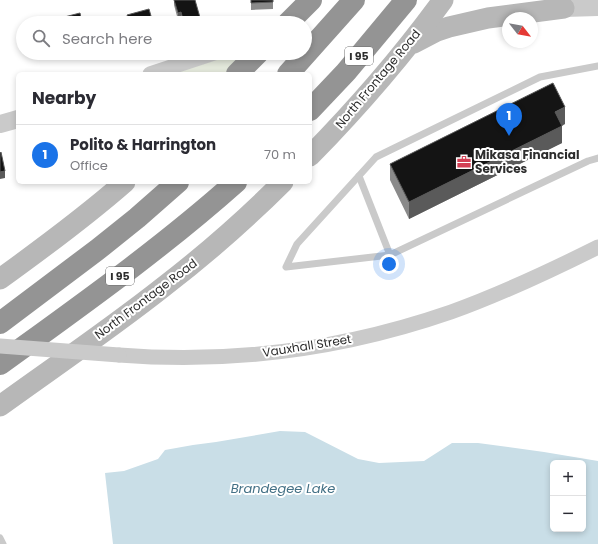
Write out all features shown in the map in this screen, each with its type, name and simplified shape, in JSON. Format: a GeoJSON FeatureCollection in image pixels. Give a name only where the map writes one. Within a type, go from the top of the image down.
{"type":"FeatureCollection","features":[{"type":"Feature","properties":{"kind":"highway"},"geometry":{"type":"LineString","coordinates":[[295,16],[311,0]]}},
{"type":"Feature","properties":{"kind":"highway"},"geometry":{"type":"LineString","coordinates":[[312,47],[354,0]]}},
{"type":"Feature","properties":{"kind":"highway","name":"I 95"},"geometry":{"type":"LineString","coordinates":[[312,108],[346,72],[406,0]]}},
{"type":"Feature","properties":{"kind":"highway"},"geometry":{"type":"LineString","coordinates":[[239,72],[251,60]]}},
{"type":"Feature","properties":{"kind":"highway"},"geometry":{"type":"LineString","coordinates":[[290,72],[300,60]]}},
{"type":"Feature","properties":{"kind":"highway"},"geometry":{"type":"LineString","coordinates":[[0,323],[97,250],[176,184]]}},
{"type":"Feature","properties":{"kind":"highway","name":"I 95"},"geometry":{"type":"LineString","coordinates":[[0,364],[131,268],[234,184]]}},
{"type":"Feature","properties":{"kind":"main road","name":"North Frontage Road"},"geometry":{"type":"LineString","coordinates":[[312,154],[355,108],[406,48],[443,0]]}},
{"type":"Feature","properties":{"kind":"main road"},"geometry":{"type":"LineString","coordinates":[[406,48],[426,36],[449,27],[556,4]]}},
{"type":"Feature","properties":{"kind":"main road"},"geometry":{"type":"LineString","coordinates":[[0,279],[75,224],[123,184]]}},
{"type":"Feature","properties":{"kind":"main road","name":"North Frontage Road"},"geometry":{"type":"LineString","coordinates":[[0,406],[173,280],[223,238],[281,184]]}},
{"type":"Feature","properties":{"kind":"street"},"geometry":{"type":"LineString","coordinates":[[556,4],[598,7]]}},
{"type":"Feature","properties":{"kind":"street"},"geometry":{"type":"LineString","coordinates":[[156,72],[193,60]]}},
{"type":"Feature","properties":{"kind":"street"},"geometry":{"type":"LineString","coordinates":[[0,124],[16,120]]}},
{"type":"Feature","properties":{"kind":"street","name":"Vauxhall Street"},"geometry":{"type":"LineString","coordinates":[[0,346],[119,355],[168,357],[235,356],[298,350],[355,339],[417,323],[475,303],[538,276],[598,247]]}},
{"type":"Feature","properties":{"kind":"lane"},"geometry":{"type":"LineString","coordinates":[[598,66],[540,77],[376,157],[297,244],[286,267],[390,255],[588,161],[598,158]]}},
{"type":"Feature","properties":{"kind":"lane"},"geometry":{"type":"LineString","coordinates":[[359,176],[390,255]]}},
{"type":"Feature","properties":{"kind":"lane"},"geometry":{"type":"LineString","coordinates":[[0,538],[3,544]]}},
{"type":"Feature","properties":{"kind":"shaded area"},"geometry":{"type":"Polygon","coordinates":[[[216,60],[239,60],[226,72],[176,72],[216,60]]]}},
{"type":"Feature","properties":{"kind":"water","name":"Brandegee Lake"},"geometry":{"type":"Polygon","coordinates":[[[280,431],[305,432],[358,459],[379,463],[424,461],[452,443],[478,443],[598,461],[598,544],[113,544],[105,473],[124,471],[158,459],[165,450],[280,431]]]}},
{"type":"Feature","properties":{"kind":"building"},"geometry":{"type":"Polygon","coordinates":[[[174,0],[195,0],[200,16],[182,16],[181,12],[178,13],[174,0]]]}},
{"type":"Feature","properties":{"kind":"building"},"geometry":{"type":"Polygon","coordinates":[[[251,0],[273,0],[273,2],[251,3],[251,0]]]}},
{"type":"Feature","properties":{"kind":"building"},"geometry":{"type":"Polygon","coordinates":[[[149,9],[151,16],[127,16],[149,9]]]}},
{"type":"Feature","properties":{"kind":"building"},"geometry":{"type":"Polygon","coordinates":[[[80,13],[81,16],[68,16],[80,13]]]}},
{"type":"Feature","properties":{"kind":"building"},"geometry":{"type":"Polygon","coordinates":[[[553,83],[565,107],[555,112],[562,126],[409,202],[390,164],[553,83]]]}},
{"type":"Feature","properties":{"kind":"building"},"geometry":{"type":"Polygon","coordinates":[[[1,152],[5,171],[0,172],[0,153],[1,152]]]}},
{"type":"Feature","properties":{"kind":"place","name":"Polito & Harrington"},"geometry":{"type":"Point","coordinates":[509,136]}},
{"type":"Feature","properties":{"kind":"place","name":"Mikasa Financial Services"},"geometry":{"type":"Point","coordinates":[464,162]}}]}
